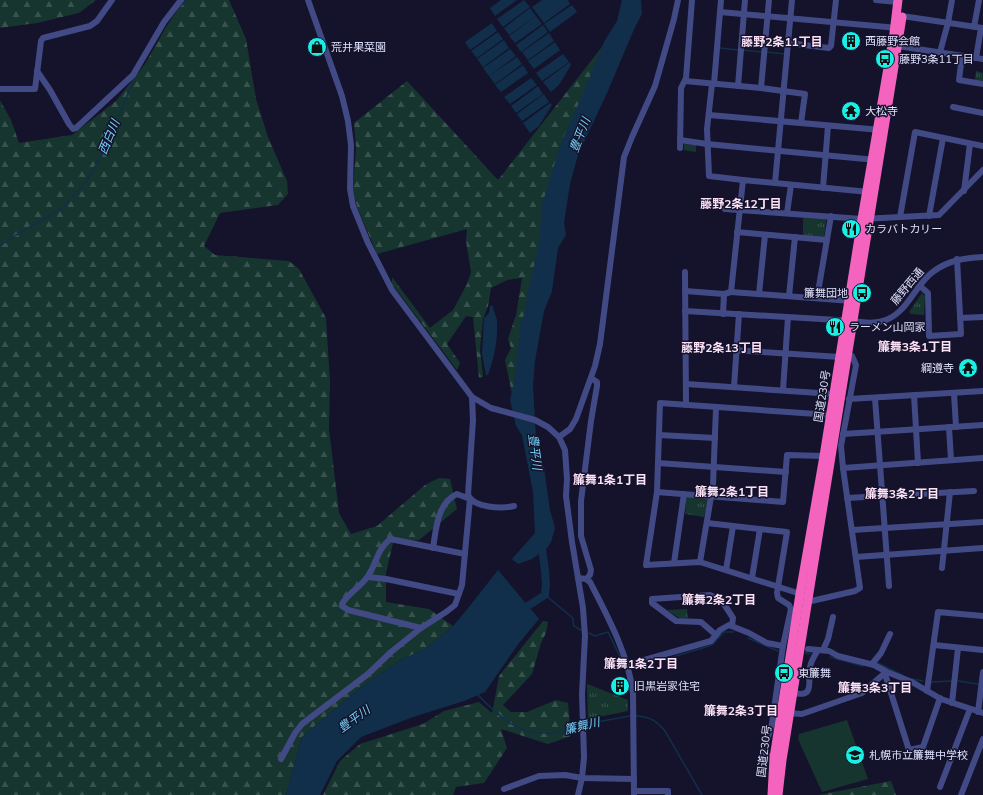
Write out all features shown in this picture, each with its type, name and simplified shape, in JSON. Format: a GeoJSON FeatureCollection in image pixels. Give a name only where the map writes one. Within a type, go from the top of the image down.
{"type":"FeatureCollection","features":[{"type":"Feature","properties":{"kind":"highway","name":"国道230号"},"geometry":{"type":"LineString","coordinates":[[805,597],[834,394],[850,321],[880,130],[898,28],[902,16],[900,1]]}},
{"type":"Feature","properties":{"kind":"highway","name":"国道230号"},"geometry":{"type":"LineString","coordinates":[[880,130],[898,46],[900,1]]}},
{"type":"Feature","properties":{"kind":"highway","name":"国道230号"},"geometry":{"type":"LineString","coordinates":[[772,795],[843,355]]}},
{"type":"Feature","properties":{"kind":"highway","name":"国道230号"},"geometry":{"type":"LineString","coordinates":[[778,759],[778,795]]}},
{"type":"Feature","properties":{"kind":"street"},"geometry":{"type":"LineString","coordinates":[[0,88],[35,89],[41,41],[43,38],[90,26],[98,21],[112,0]]}},
{"type":"Feature","properties":{"kind":"street"},"geometry":{"type":"LineString","coordinates":[[37,71],[50,90],[68,124],[72,129],[76,128],[133,75],[164,22],[181,0]]}},
{"type":"Feature","properties":{"kind":"street"},"geometry":{"type":"LineString","coordinates":[[308,0],[347,114],[350,131],[351,199],[368,243],[392,290],[472,397],[491,408],[535,420],[557,434],[565,450],[566,496],[583,608],[585,636],[582,687],[584,740],[582,778],[578,795]]}},
{"type":"Feature","properties":{"kind":"street"},"geometry":{"type":"LineString","coordinates":[[557,434],[570,429],[595,366],[600,344],[624,157],[655,86],[678,0]]}},
{"type":"Feature","properties":{"kind":"street"},"geometry":{"type":"LineString","coordinates":[[680,148],[681,88],[686,78],[692,0]]}},
{"type":"Feature","properties":{"kind":"street"},"geometry":{"type":"LineString","coordinates":[[721,0],[707,144],[709,176],[870,192]]}},
{"type":"Feature","properties":{"kind":"street"},"geometry":{"type":"LineString","coordinates":[[738,86],[745,0]]}},
{"type":"Feature","properties":{"kind":"street"},"geometry":{"type":"LineString","coordinates":[[761,88],[769,0]]}},
{"type":"Feature","properties":{"kind":"street"},"geometry":{"type":"LineString","coordinates":[[775,183],[792,0]]}},
{"type":"Feature","properties":{"kind":"street"},"geometry":{"type":"LineString","coordinates":[[788,43],[829,48],[831,46],[836,0]]}},
{"type":"Feature","properties":{"kind":"street"},"geometry":{"type":"LineString","coordinates":[[876,0],[900,1]]}},
{"type":"Feature","properties":{"kind":"street"},"geometry":{"type":"LineString","coordinates":[[940,52],[948,23],[952,0]]}},
{"type":"Feature","properties":{"kind":"street"},"geometry":{"type":"LineString","coordinates":[[976,58],[979,27],[979,0]]}},
{"type":"Feature","properties":{"kind":"street"},"geometry":{"type":"LineString","coordinates":[[720,12],[834,24],[898,28]]}},
{"type":"Feature","properties":{"kind":"street"},"geometry":{"type":"LineString","coordinates":[[902,16],[979,27]]}},
{"type":"Feature","properties":{"kind":"street"},"geometry":{"type":"LineString","coordinates":[[898,46],[983,59]]}},
{"type":"Feature","properties":{"kind":"street"},"geometry":{"type":"LineString","coordinates":[[962,56],[959,80],[983,84]]}},
{"type":"Feature","properties":{"kind":"street"},"geometry":{"type":"LineString","coordinates":[[685,81],[784,90],[804,94],[801,123]]}},
{"type":"Feature","properties":{"kind":"street"},"geometry":{"type":"LineString","coordinates":[[953,107],[983,113]]}},
{"type":"Feature","properties":{"kind":"street"},"geometry":{"type":"LineString","coordinates":[[709,115],[880,130]]}},
{"type":"Feature","properties":{"kind":"street"},"geometry":{"type":"LineString","coordinates":[[823,188],[828,126]]}},
{"type":"Feature","properties":{"kind":"street"},"geometry":{"type":"LineString","coordinates":[[900,217],[916,132],[983,146]]}},
{"type":"Feature","properties":{"kind":"street"},"geometry":{"type":"LineString","coordinates":[[929,216],[943,138]]}},
{"type":"Feature","properties":{"kind":"street"},"geometry":{"type":"LineString","coordinates":[[680,140],[707,144],[876,160]]}},
{"type":"Feature","properties":{"kind":"street"},"geometry":{"type":"LineString","coordinates":[[964,191],[970,144]]}},
{"type":"Feature","properties":{"kind":"street"},"geometry":{"type":"LineString","coordinates":[[726,209],[866,219],[939,215],[983,170]]}},
{"type":"Feature","properties":{"kind":"street"},"geometry":{"type":"LineString","coordinates":[[723,314],[728,293],[743,180]]}},
{"type":"Feature","properties":{"kind":"street"},"geometry":{"type":"LineString","coordinates":[[787,213],[791,185]]}},
{"type":"Feature","properties":{"kind":"street"},"geometry":{"type":"LineString","coordinates":[[817,298],[831,216]]}},
{"type":"Feature","properties":{"kind":"street"},"geometry":{"type":"LineString","coordinates":[[737,232],[827,240]]}},
{"type":"Feature","properties":{"kind":"street"},"geometry":{"type":"LineString","coordinates":[[759,294],[765,235]]}},
{"type":"Feature","properties":{"kind":"street"},"geometry":{"type":"LineString","coordinates":[[789,296],[795,237]]}},
{"type":"Feature","properties":{"kind":"street","name":"藤野西通"},"geometry":{"type":"LineString","coordinates":[[685,311],[875,323],[891,318],[904,308],[920,286],[934,271],[958,259],[983,256]]}},
{"type":"Feature","properties":{"kind":"street"},"geometry":{"type":"LineString","coordinates":[[920,286],[928,293],[929,336],[961,334],[958,259]]}},
{"type":"Feature","properties":{"kind":"street"},"geometry":{"type":"LineString","coordinates":[[685,272],[686,405]]}},
{"type":"Feature","properties":{"kind":"street"},"geometry":{"type":"LineString","coordinates":[[685,291],[759,294],[853,301]]}},
{"type":"Feature","properties":{"kind":"street"},"geometry":{"type":"LineString","coordinates":[[734,387],[739,314]]}},
{"type":"Feature","properties":{"kind":"street"},"geometry":{"type":"LineString","coordinates":[[783,390],[788,317]]}},
{"type":"Feature","properties":{"kind":"street"},"geometry":{"type":"LineString","coordinates":[[960,318],[983,317]]}},
{"type":"Feature","properties":{"kind":"street"},"geometry":{"type":"LineString","coordinates":[[686,347],[852,356],[856,365],[841,446],[860,588],[855,591],[805,597],[752,578],[700,562],[646,565],[657,492],[660,404],[831,416]]}},
{"type":"Feature","properties":{"kind":"street"},"geometry":{"type":"LineString","coordinates":[[586,579],[590,575],[591,570],[580,536],[581,501],[597,386],[597,382],[591,378]]}},
{"type":"Feature","properties":{"kind":"street"},"geometry":{"type":"LineString","coordinates":[[686,384],[834,394]]}},
{"type":"Feature","properties":{"kind":"street"},"geometry":{"type":"LineString","coordinates":[[849,399],[983,391]]}},
{"type":"Feature","properties":{"kind":"street"},"geometry":{"type":"LineString","coordinates":[[951,460],[954,393]]}},
{"type":"Feature","properties":{"kind":"street"},"geometry":{"type":"LineString","coordinates":[[914,396],[918,462]]}},
{"type":"Feature","properties":{"kind":"street"},"geometry":{"type":"LineString","coordinates":[[281,759],[295,733],[302,724],[368,674],[391,652],[421,628],[446,612],[455,604],[462,585],[470,499],[468,495],[473,420],[472,397]]}},
{"type":"Feature","properties":{"kind":"street"},"geometry":{"type":"LineString","coordinates":[[875,398],[888,586]]}},
{"type":"Feature","properties":{"kind":"street"},"geometry":{"type":"LineString","coordinates":[[700,562],[711,496],[714,467],[716,408]]}},
{"type":"Feature","properties":{"kind":"street"},"geometry":{"type":"LineString","coordinates":[[843,434],[983,425]]}},
{"type":"Feature","properties":{"kind":"street"},"geometry":{"type":"LineString","coordinates":[[659,435],[715,438]]}},
{"type":"Feature","properties":{"kind":"street"},"geometry":{"type":"LineString","coordinates":[[657,492],[783,502],[787,455],[824,456]]}},
{"type":"Feature","properties":{"kind":"street"},"geometry":{"type":"LineString","coordinates":[[843,468],[983,458]]}},
{"type":"Feature","properties":{"kind":"street"},"geometry":{"type":"LineString","coordinates":[[658,463],[786,472]]}},
{"type":"Feature","properties":{"kind":"street"},"geometry":{"type":"LineString","coordinates":[[847,498],[974,491]]}},
{"type":"Feature","properties":{"kind":"street"},"geometry":{"type":"LineString","coordinates":[[942,568],[950,492]]}},
{"type":"Feature","properties":{"kind":"street"},"geometry":{"type":"LineString","coordinates":[[433,548],[440,515],[444,506],[457,494],[470,499],[473,502],[490,507],[508,508],[514,506]]}},
{"type":"Feature","properties":{"kind":"street"},"geometry":{"type":"LineString","coordinates":[[674,563],[684,494]]}},
{"type":"Feature","properties":{"kind":"street"},"geometry":{"type":"LineString","coordinates":[[852,530],[983,522]]}},
{"type":"Feature","properties":{"kind":"street"},"geometry":{"type":"LineString","coordinates":[[707,524],[787,532],[777,593],[778,598],[789,604],[791,609],[783,646],[772,723],[764,752],[766,755],[778,759]]}},
{"type":"Feature","properties":{"kind":"street"},"geometry":{"type":"LineString","coordinates":[[726,570],[733,526]]}},
{"type":"Feature","properties":{"kind":"street"},"geometry":{"type":"LineString","coordinates":[[752,578],[760,529]]}},
{"type":"Feature","properties":{"kind":"street"},"geometry":{"type":"LineString","coordinates":[[421,628],[348,610],[344,608],[342,604],[345,598],[368,577],[378,552],[390,539],[465,554]]}},
{"type":"Feature","properties":{"kind":"street"},"geometry":{"type":"LineString","coordinates":[[856,557],[983,548]]}},
{"type":"Feature","properties":{"kind":"street"},"geometry":{"type":"LineString","coordinates":[[368,577],[386,579],[459,594]]}},
{"type":"Feature","properties":{"kind":"street"},"geometry":{"type":"LineString","coordinates":[[578,578],[586,579],[590,582],[606,611],[632,681],[634,793],[668,791],[668,795]]}},
{"type":"Feature","properties":{"kind":"street"},"geometry":{"type":"LineString","coordinates":[[716,635],[701,622],[676,621],[652,603],[652,599],[710,595],[722,601],[734,618],[732,626]]}},
{"type":"Feature","properties":{"kind":"street"},"geometry":{"type":"LineString","coordinates":[[927,691],[938,612],[983,616]]}},
{"type":"Feature","properties":{"kind":"street"},"geometry":{"type":"LineString","coordinates":[[789,691],[802,693],[808,691],[810,688],[810,665],[828,638],[832,617]]}},
{"type":"Feature","properties":{"kind":"street"},"geometry":{"type":"LineString","coordinates":[[627,665],[711,641],[720,630],[729,625],[749,633],[767,643],[783,646]]}},
{"type":"Feature","properties":{"kind":"street"},"geometry":{"type":"LineString","coordinates":[[872,664],[881,653],[890,634]]}},
{"type":"Feature","properties":{"kind":"street"},"geometry":{"type":"LineString","coordinates":[[934,645],[983,650]]}},
{"type":"Feature","properties":{"kind":"street"},"geometry":{"type":"LineString","coordinates":[[952,703],[958,648]]}},
{"type":"Feature","properties":{"kind":"street"},"geometry":{"type":"LineString","coordinates":[[808,649],[829,651],[838,656],[872,664],[886,673],[912,682],[940,698],[981,712],[983,673]]}},
{"type":"Feature","properties":{"kind":"street"},"geometry":{"type":"LineString","coordinates":[[886,673],[909,750],[923,747],[940,698]]}},
{"type":"Feature","properties":{"kind":"street"},"geometry":{"type":"LineString","coordinates":[[785,713],[802,714],[862,693],[886,673]]}},
{"type":"Feature","properties":{"kind":"street"},"geometry":{"type":"LineString","coordinates":[[940,787],[970,709]]}},
{"type":"Feature","properties":{"kind":"street"},"geometry":{"type":"LineString","coordinates":[[961,795],[983,739]]}},
{"type":"Feature","properties":{"kind":"street"},"geometry":{"type":"LineString","coordinates":[[504,789],[539,776],[565,775],[582,778],[634,779]]}},
{"type":"Feature","properties":{"kind":"green space"},"geometry":{"type":"Polygon","coordinates":[[[0,0],[96,0],[79,13],[37,23],[0,28],[0,0]]]}},
{"type":"Feature","properties":{"kind":"green space"},"geometry":{"type":"Polygon","coordinates":[[[184,0],[229,0],[246,39],[256,99],[268,137],[287,181],[288,194],[278,205],[220,213],[204,246],[215,255],[289,261],[299,269],[326,318],[330,382],[329,429],[339,513],[351,534],[377,526],[425,485],[439,478],[450,479],[457,509],[419,540],[393,543],[386,573],[386,602],[429,609],[453,626],[424,650],[402,659],[360,688],[302,737],[286,795],[0,795],[0,101],[11,120],[19,143],[72,135],[116,101],[145,64],[166,27],[184,0]]]}},
{"type":"Feature","properties":{"kind":"green space"},"geometry":{"type":"Polygon","coordinates":[[[605,43],[557,171],[515,408],[505,360],[511,348],[508,339],[516,315],[522,278],[507,280],[491,288],[488,306],[483,319],[480,349],[483,377],[479,378],[473,317],[466,316],[447,344],[460,363],[457,370],[392,284],[392,277],[430,328],[453,310],[467,284],[471,272],[466,241],[467,229],[377,254],[357,207],[353,189],[356,148],[354,123],[407,81],[498,180],[605,43]]]}},
{"type":"Feature","properties":{"kind":"green space"},"geometry":{"type":"Polygon","coordinates":[[[976,71],[983,73],[983,81],[975,80],[976,71]]]}},
{"type":"Feature","properties":{"kind":"green space"},"geometry":{"type":"Polygon","coordinates":[[[684,144],[696,145],[696,152],[684,150],[684,144]]]}},
{"type":"Feature","properties":{"kind":"green space"},"geometry":{"type":"Polygon","coordinates":[[[803,218],[826,219],[824,237],[803,235],[803,218]]]}},
{"type":"Feature","properties":{"kind":"green space"},"geometry":{"type":"Polygon","coordinates":[[[922,293],[925,296],[924,315],[911,314],[909,312],[922,293]]]}},
{"type":"Feature","properties":{"kind":"green space"},"geometry":{"type":"Polygon","coordinates":[[[686,498],[707,499],[708,501],[704,517],[685,514],[686,498]]]}},
{"type":"Feature","properties":{"kind":"green space"},"geometry":{"type":"Polygon","coordinates":[[[687,609],[688,618],[679,618],[667,610],[687,609]]]}},
{"type":"Feature","properties":{"kind":"green space"},"geometry":{"type":"Polygon","coordinates":[[[543,621],[548,622],[546,633],[541,643],[532,674],[503,705],[511,712],[527,712],[556,700],[568,703],[571,736],[548,744],[501,729],[507,748],[484,783],[456,787],[453,795],[323,795],[340,761],[360,744],[423,724],[444,711],[479,702],[492,713],[499,676],[543,621]]]}},
{"type":"Feature","properties":{"kind":"green space"},"geometry":{"type":"Polygon","coordinates":[[[587,684],[628,700],[628,711],[588,719],[587,684]]]}},
{"type":"Feature","properties":{"kind":"green space"},"geometry":{"type":"Polygon","coordinates":[[[847,720],[868,779],[822,792],[798,739],[799,734],[847,720]]]}},
{"type":"Feature","properties":{"kind":"green space"},"geometry":{"type":"Polygon","coordinates":[[[891,781],[896,795],[818,795],[891,781]]]}},
{"type":"Feature","properties":{"kind":"water"},"geometry":{"type":"Polygon","coordinates":[[[501,0],[517,0],[495,16],[490,8],[501,0]]]}},
{"type":"Feature","properties":{"kind":"water"},"geometry":{"type":"Polygon","coordinates":[[[524,0],[530,7],[503,27],[497,19],[524,0]]]}},
{"type":"Feature","properties":{"kind":"water"},"geometry":{"type":"Polygon","coordinates":[[[542,0],[568,0],[570,4],[544,23],[532,7],[542,0]]]}},
{"type":"Feature","properties":{"kind":"water"},"geometry":{"type":"Polygon","coordinates":[[[622,0],[641,0],[642,14],[578,155],[570,184],[564,223],[566,235],[558,248],[552,291],[544,311],[535,361],[533,386],[536,438],[544,468],[550,510],[555,528],[551,542],[547,548],[532,559],[518,564],[512,559],[535,533],[533,492],[522,435],[516,426],[510,400],[514,383],[520,327],[525,311],[538,249],[542,205],[562,140],[605,40],[617,21],[622,0]]]}},
{"type":"Feature","properties":{"kind":"water"},"geometry":{"type":"Polygon","coordinates":[[[572,5],[577,12],[550,32],[544,24],[572,5]]]}},
{"type":"Feature","properties":{"kind":"water"},"geometry":{"type":"Polygon","coordinates":[[[530,8],[536,16],[509,35],[504,28],[530,8]]]}},
{"type":"Feature","properties":{"kind":"water"},"geometry":{"type":"Polygon","coordinates":[[[536,16],[542,24],[515,43],[509,36],[536,16]]]}},
{"type":"Feature","properties":{"kind":"water"},"geometry":{"type":"Polygon","coordinates":[[[492,23],[497,31],[470,50],[465,42],[492,23]]]}},
{"type":"Feature","properties":{"kind":"water"},"geometry":{"type":"Polygon","coordinates":[[[543,25],[548,32],[521,52],[516,45],[543,25]]]}},
{"type":"Feature","properties":{"kind":"water"},"geometry":{"type":"Polygon","coordinates":[[[498,32],[503,39],[477,58],[471,51],[498,32]]]}},
{"type":"Feature","properties":{"kind":"water"},"geometry":{"type":"Polygon","coordinates":[[[549,33],[554,41],[528,60],[522,52],[549,33]]]}},
{"type":"Feature","properties":{"kind":"water"},"geometry":{"type":"Polygon","coordinates":[[[504,40],[509,48],[483,67],[477,59],[504,40]]]}},
{"type":"Feature","properties":{"kind":"water"},"geometry":{"type":"Polygon","coordinates":[[[555,42],[560,50],[534,69],[528,61],[555,42]]]}},
{"type":"Feature","properties":{"kind":"water"},"geometry":{"type":"Polygon","coordinates":[[[510,49],[516,56],[489,76],[483,68],[510,49]]]}},
{"type":"Feature","properties":{"kind":"water"},"geometry":{"type":"Polygon","coordinates":[[[563,54],[569,62],[542,81],[536,73],[563,54]]]}},
{"type":"Feature","properties":{"kind":"water"},"geometry":{"type":"Polygon","coordinates":[[[517,57],[522,64],[495,84],[489,76],[517,57]]]}},
{"type":"Feature","properties":{"kind":"water"},"geometry":{"type":"Polygon","coordinates":[[[570,62],[571,65],[559,85],[551,92],[543,82],[570,62]]]}},
{"type":"Feature","properties":{"kind":"water"},"geometry":{"type":"Polygon","coordinates":[[[523,65],[528,73],[501,92],[495,85],[523,65]]]}},
{"type":"Feature","properties":{"kind":"water"},"geometry":{"type":"Polygon","coordinates":[[[531,78],[537,85],[510,104],[504,97],[531,78]]]}},
{"type":"Feature","properties":{"kind":"water"},"geometry":{"type":"Polygon","coordinates":[[[538,86],[543,94],[516,113],[511,106],[538,86]]]}},
{"type":"Feature","properties":{"kind":"water"},"geometry":{"type":"Polygon","coordinates":[[[544,94],[549,102],[522,121],[517,114],[544,94]]]}},
{"type":"Feature","properties":{"kind":"water"},"geometry":{"type":"Polygon","coordinates":[[[550,103],[552,105],[539,126],[530,133],[523,123],[550,103]]]}},
{"type":"Feature","properties":{"kind":"water"},"geometry":{"type":"Polygon","coordinates":[[[490,306],[493,306],[497,319],[497,335],[492,362],[488,375],[486,375],[482,354],[484,318],[489,313],[490,306]]]}},
{"type":"Feature","properties":{"kind":"water"},"geometry":{"type":"Polygon","coordinates":[[[498,570],[539,619],[519,643],[485,692],[464,701],[413,717],[361,737],[337,761],[320,795],[286,795],[302,737],[360,688],[402,659],[424,650],[453,626],[498,570]]]}},
{"type":"Feature","properties":{"kind":"waterway","name":"西白川"},"geometry":{"type":"LineString","coordinates":[[178,8],[187,0]]}},
{"type":"Feature","properties":{"kind":"waterway"},"geometry":{"type":"LineString","coordinates":[[720,47],[738,50]]}},
{"type":"Feature","properties":{"kind":"waterway"},"geometry":{"type":"LineString","coordinates":[[743,50],[761,52]]}},
{"type":"Feature","properties":{"kind":"waterway"},"geometry":{"type":"LineString","coordinates":[[767,52],[785,54]]}},
{"type":"Feature","properties":{"kind":"waterway","name":"西白川"},"geometry":{"type":"LineString","coordinates":[[0,246],[61,209],[84,185],[102,155],[135,77]]}},
{"type":"Feature","properties":{"kind":"waterway","name":"豊平川"},"geometry":{"type":"LineString","coordinates":[[520,611],[545,595],[545,570],[541,542]]}},
{"type":"Feature","properties":{"kind":"waterway"},"geometry":{"type":"LineString","coordinates":[[545,595],[573,618],[574,626],[581,630]]}},
{"type":"Feature","properties":{"kind":"waterway"},"geometry":{"type":"LineString","coordinates":[[589,633],[595,636],[608,632],[621,659],[624,661]]}},
{"type":"Feature","properties":{"kind":"waterway"},"geometry":{"type":"LineString","coordinates":[[666,659],[709,646],[713,644],[724,632],[734,632]]}},
{"type":"Feature","properties":{"kind":"waterway"},"geometry":{"type":"LineString","coordinates":[[748,638],[778,651]]}},
{"type":"Feature","properties":{"kind":"waterway"},"geometry":{"type":"LineString","coordinates":[[805,653],[810,654]]}},
{"type":"Feature","properties":{"kind":"waterway"},"geometry":{"type":"LineString","coordinates":[[830,657],[863,666]]}},
{"type":"Feature","properties":{"kind":"waterway"},"geometry":{"type":"LineString","coordinates":[[878,663],[904,676]]}},
{"type":"Feature","properties":{"kind":"waterway"},"geometry":{"type":"LineString","coordinates":[[632,666],[642,666]]}},
{"type":"Feature","properties":{"kind":"waterway"},"geometry":{"type":"LineString","coordinates":[[912,679],[923,681]]}},
{"type":"Feature","properties":{"kind":"waterway"},"geometry":{"type":"LineString","coordinates":[[931,682],[952,681]]}},
{"type":"Feature","properties":{"kind":"waterway"},"geometry":{"type":"LineString","coordinates":[[958,681],[978,684]]}},
{"type":"Feature","properties":{"kind":"waterway","name":"簾舞川"},"geometry":{"type":"LineString","coordinates":[[477,694],[501,717],[518,728],[528,731],[551,733],[581,725]]}},
{"type":"Feature","properties":{"kind":"waterway","name":"簾舞川"},"geometry":{"type":"LineString","coordinates":[[585,724],[630,716]]}},
{"type":"Feature","properties":{"kind":"waterway","name":"簾舞川"},"geometry":{"type":"LineString","coordinates":[[636,716],[645,717],[652,720],[659,724],[665,731],[702,795]]}},
{"type":"Feature","properties":{"kind":"place","name":"西藤野会館"},"geometry":{"type":"Point","coordinates":[851,41]}},
{"type":"Feature","properties":{"kind":"place","name":"荒井果菜園"},"geometry":{"type":"Point","coordinates":[317,47]}},
{"type":"Feature","properties":{"kind":"place","name":"藤野3条11丁目"},"geometry":{"type":"Point","coordinates":[885,59]}},
{"type":"Feature","properties":{"kind":"place","name":"大松寺"},"geometry":{"type":"Point","coordinates":[851,111]}},
{"type":"Feature","properties":{"kind":"place","name":"カラバトカリー"},"geometry":{"type":"Point","coordinates":[851,229]}},
{"type":"Feature","properties":{"kind":"place","name":"簾舞団地"},"geometry":{"type":"Point","coordinates":[862,293]}},
{"type":"Feature","properties":{"kind":"place","name":"ラーメン山岡家"},"geometry":{"type":"Point","coordinates":[835,327]}},
{"type":"Feature","properties":{"kind":"place","name":"綱遵寺"},"geometry":{"type":"Point","coordinates":[968,368]}},
{"type":"Feature","properties":{"kind":"place","name":"東簾舞"},"geometry":{"type":"Point","coordinates":[784,673]}},
{"type":"Feature","properties":{"kind":"place","name":"旧黒岩家住宅"},"geometry":{"type":"Point","coordinates":[620,686]}},
{"type":"Feature","properties":{"kind":"place","name":"札幌市立簾舞中学校"},"geometry":{"type":"Point","coordinates":[855,755]}},
{"type":"Feature","properties":{"kind":"district","name":"藤野2条11丁目"},"geometry":{"type":"Point","coordinates":[782,42]}},
{"type":"Feature","properties":{"kind":"district","name":"藤野2条12丁目"},"geometry":{"type":"Point","coordinates":[741,204]}},
{"type":"Feature","properties":{"kind":"district","name":"簾舞3条1丁目"},"geometry":{"type":"Point","coordinates":[915,347]}},
{"type":"Feature","properties":{"kind":"district","name":"藤野2条13丁目"},"geometry":{"type":"Point","coordinates":[722,348]}},
{"type":"Feature","properties":{"kind":"district","name":"簾舞1条1丁目"},"geometry":{"type":"Point","coordinates":[610,480]}},
{"type":"Feature","properties":{"kind":"district","name":"簾舞2条1丁目"},"geometry":{"type":"Point","coordinates":[732,492]}},
{"type":"Feature","properties":{"kind":"district","name":"簾舞3条2丁目"},"geometry":{"type":"Point","coordinates":[902,494]}},
{"type":"Feature","properties":{"kind":"district","name":"簾舞2条2丁目"},"geometry":{"type":"Point","coordinates":[719,600]}},
{"type":"Feature","properties":{"kind":"district","name":"簾舞1条2丁目"},"geometry":{"type":"Point","coordinates":[641,664]}},
{"type":"Feature","properties":{"kind":"district","name":"簾舞3条3丁目"},"geometry":{"type":"Point","coordinates":[875,688]}},
{"type":"Feature","properties":{"kind":"district","name":"簾舞2条3丁目"},"geometry":{"type":"Point","coordinates":[741,711]}}]}
